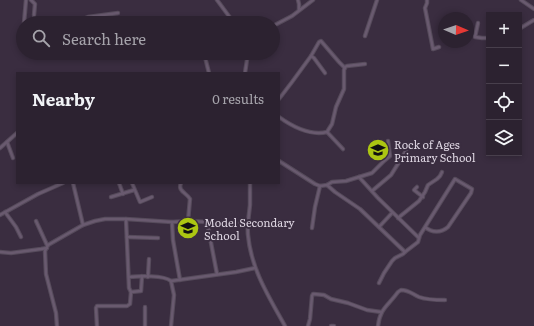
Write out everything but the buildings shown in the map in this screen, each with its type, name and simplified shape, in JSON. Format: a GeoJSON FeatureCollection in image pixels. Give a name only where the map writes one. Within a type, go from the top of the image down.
{"type":"FeatureCollection","features":[{"type":"Feature","properties":{"kind":"street"},"geometry":{"type":"LineString","coordinates":[[25,16],[26,0]]}},
{"type":"Feature","properties":{"kind":"street"},"geometry":{"type":"LineString","coordinates":[[31,0],[35,4],[34,15]]}},
{"type":"Feature","properties":{"kind":"street"},"geometry":{"type":"LineString","coordinates":[[217,0],[229,16]]}},
{"type":"Feature","properties":{"kind":"street"},"geometry":{"type":"LineString","coordinates":[[298,0],[299,10]]}},
{"type":"Feature","properties":{"kind":"street"},"geometry":{"type":"LineString","coordinates":[[280,22],[292,16],[313,0]]}},
{"type":"Feature","properties":{"kind":"street"},"geometry":{"type":"LineString","coordinates":[[365,36],[377,0]]}},
{"type":"Feature","properties":{"kind":"street"},"geometry":{"type":"LineString","coordinates":[[427,0],[428,3],[425,8],[433,49],[438,47]]}},
{"type":"Feature","properties":{"kind":"street"},"geometry":{"type":"LineString","coordinates":[[521,0],[534,9]]}},
{"type":"Feature","properties":{"kind":"street"},"geometry":{"type":"LineString","coordinates":[[96,16],[118,13]]}},
{"type":"Feature","properties":{"kind":"street"},"geometry":{"type":"LineString","coordinates":[[522,27],[534,20]]}},
{"type":"Feature","properties":{"kind":"street"},"geometry":{"type":"LineString","coordinates":[[478,23],[475,37],[486,38]]}},
{"type":"Feature","properties":{"kind":"street"},"geometry":{"type":"LineString","coordinates":[[280,97],[321,41],[345,68],[344,89],[336,107],[332,124],[327,132]]}},
{"type":"Feature","properties":{"kind":"street"},"geometry":{"type":"LineString","coordinates":[[311,56],[325,73]]}},
{"type":"Feature","properties":{"kind":"street"},"geometry":{"type":"LineString","coordinates":[[206,60],[209,72]]}},
{"type":"Feature","properties":{"kind":"street"},"geometry":{"type":"LineString","coordinates":[[245,72],[246,60]]}},
{"type":"Feature","properties":{"kind":"street"},"geometry":{"type":"LineString","coordinates":[[345,68],[347,66],[364,64]]}},
{"type":"Feature","properties":{"kind":"street"},"geometry":{"type":"LineString","coordinates":[[280,119],[299,129],[327,132],[344,149]]}},
{"type":"Feature","properties":{"kind":"street"},"geometry":{"type":"LineString","coordinates":[[0,148],[16,135]]}},
{"type":"Feature","properties":{"kind":"street"},"geometry":{"type":"LineString","coordinates":[[280,162],[320,186],[327,185],[332,182],[359,178],[375,171],[390,156],[388,141]]}},
{"type":"Feature","properties":{"kind":"street"},"geometry":{"type":"LineString","coordinates":[[7,142],[13,158]]}},
{"type":"Feature","properties":{"kind":"street"},"geometry":{"type":"LineString","coordinates":[[372,192],[391,175],[406,151]]}},
{"type":"Feature","properties":{"kind":"street"},"geometry":{"type":"LineString","coordinates":[[398,218],[423,197],[428,185],[437,179],[442,172]]}},
{"type":"Feature","properties":{"kind":"street"},"geometry":{"type":"LineString","coordinates":[[359,178],[392,213],[419,238]]}},
{"type":"Feature","properties":{"kind":"street"},"geometry":{"type":"LineString","coordinates":[[379,283],[392,261],[403,255],[418,242],[425,227],[455,179],[472,189],[471,193],[448,227],[442,231],[430,231],[425,227]]}},
{"type":"Feature","properties":{"kind":"street"},"geometry":{"type":"LineString","coordinates":[[49,184],[51,188]]}},
{"type":"Feature","properties":{"kind":"street"},"geometry":{"type":"LineString","coordinates":[[0,215],[61,184]]}},
{"type":"Feature","properties":{"kind":"street"},"geometry":{"type":"LineString","coordinates":[[73,184],[83,225]]}},
{"type":"Feature","properties":{"kind":"street"},"geometry":{"type":"LineString","coordinates":[[119,184],[123,194]]}},
{"type":"Feature","properties":{"kind":"street"},"geometry":{"type":"LineString","coordinates":[[132,184],[140,202],[152,197]]}},
{"type":"Feature","properties":{"kind":"street"},"geometry":{"type":"LineString","coordinates":[[181,184],[180,189],[190,199],[188,221]]}},
{"type":"Feature","properties":{"kind":"street"},"geometry":{"type":"LineString","coordinates":[[250,184],[248,224],[249,241],[255,268],[259,279],[285,326]]}},
{"type":"Feature","properties":{"kind":"street"},"geometry":{"type":"LineString","coordinates":[[327,185],[360,209],[405,252]]}},
{"type":"Feature","properties":{"kind":"street"},"geometry":{"type":"LineString","coordinates":[[312,228],[314,211],[320,186]]}},
{"type":"Feature","properties":{"kind":"street"},"geometry":{"type":"LineString","coordinates":[[416,187],[414,190],[423,197]]}},
{"type":"Feature","properties":{"kind":"street"},"geometry":{"type":"LineString","coordinates":[[111,197],[134,190]]}},
{"type":"Feature","properties":{"kind":"street"},"geometry":{"type":"LineString","coordinates":[[6,212],[16,227],[20,237]]}},
{"type":"Feature","properties":{"kind":"street"},"geometry":{"type":"LineString","coordinates":[[379,227],[392,213]]}},
{"type":"Feature","properties":{"kind":"street"},"geometry":{"type":"LineString","coordinates":[[0,252],[11,253],[41,249],[83,225],[106,219],[248,224]]}},
{"type":"Feature","properties":{"kind":"street"},"geometry":{"type":"LineString","coordinates":[[97,326],[97,306],[127,306],[130,304],[131,292],[129,288],[126,219]]}},
{"type":"Feature","properties":{"kind":"street"},"geometry":{"type":"LineString","coordinates":[[36,221],[48,246]]}},
{"type":"Feature","properties":{"kind":"street"},"geometry":{"type":"LineString","coordinates":[[172,222],[173,240],[180,280]]}},
{"type":"Feature","properties":{"kind":"street"},"geometry":{"type":"LineString","coordinates":[[207,222],[217,274]]}},
{"type":"Feature","properties":{"kind":"street"},"geometry":{"type":"LineString","coordinates":[[126,237],[158,238]]}},
{"type":"Feature","properties":{"kind":"street"},"geometry":{"type":"LineString","coordinates":[[48,246],[45,251],[46,274],[56,313],[57,326]]}},
{"type":"Feature","properties":{"kind":"street"},"geometry":{"type":"LineString","coordinates":[[148,276],[149,259]]}},
{"type":"Feature","properties":{"kind":"street"},"geometry":{"type":"LineString","coordinates":[[129,277],[148,276],[166,278],[171,281],[255,268]]}},
{"type":"Feature","properties":{"kind":"street"},"geometry":{"type":"LineString","coordinates":[[131,292],[141,291],[142,276]]}},
{"type":"Feature","properties":{"kind":"street"},"geometry":{"type":"LineString","coordinates":[[171,281],[174,295],[171,326]]}},
{"type":"Feature","properties":{"kind":"street"},"geometry":{"type":"LineString","coordinates":[[378,326],[381,312],[401,290],[410,291],[417,296],[424,298],[445,300]]}},
{"type":"Feature","properties":{"kind":"street"},"geometry":{"type":"LineString","coordinates":[[308,326],[312,294],[324,295],[331,299],[367,310],[381,312]]}},
{"type":"Feature","properties":{"kind":"street"},"geometry":{"type":"LineString","coordinates":[[145,308],[145,326]]}},
{"type":"Feature","properties":{"kind":"place","name":"Rock of Ages Primary School"},"geometry":{"type":"Point","coordinates":[378,150]}},
{"type":"Feature","properties":{"kind":"place","name":"Model Secondary School"},"geometry":{"type":"Point","coordinates":[188,228]}}]}
